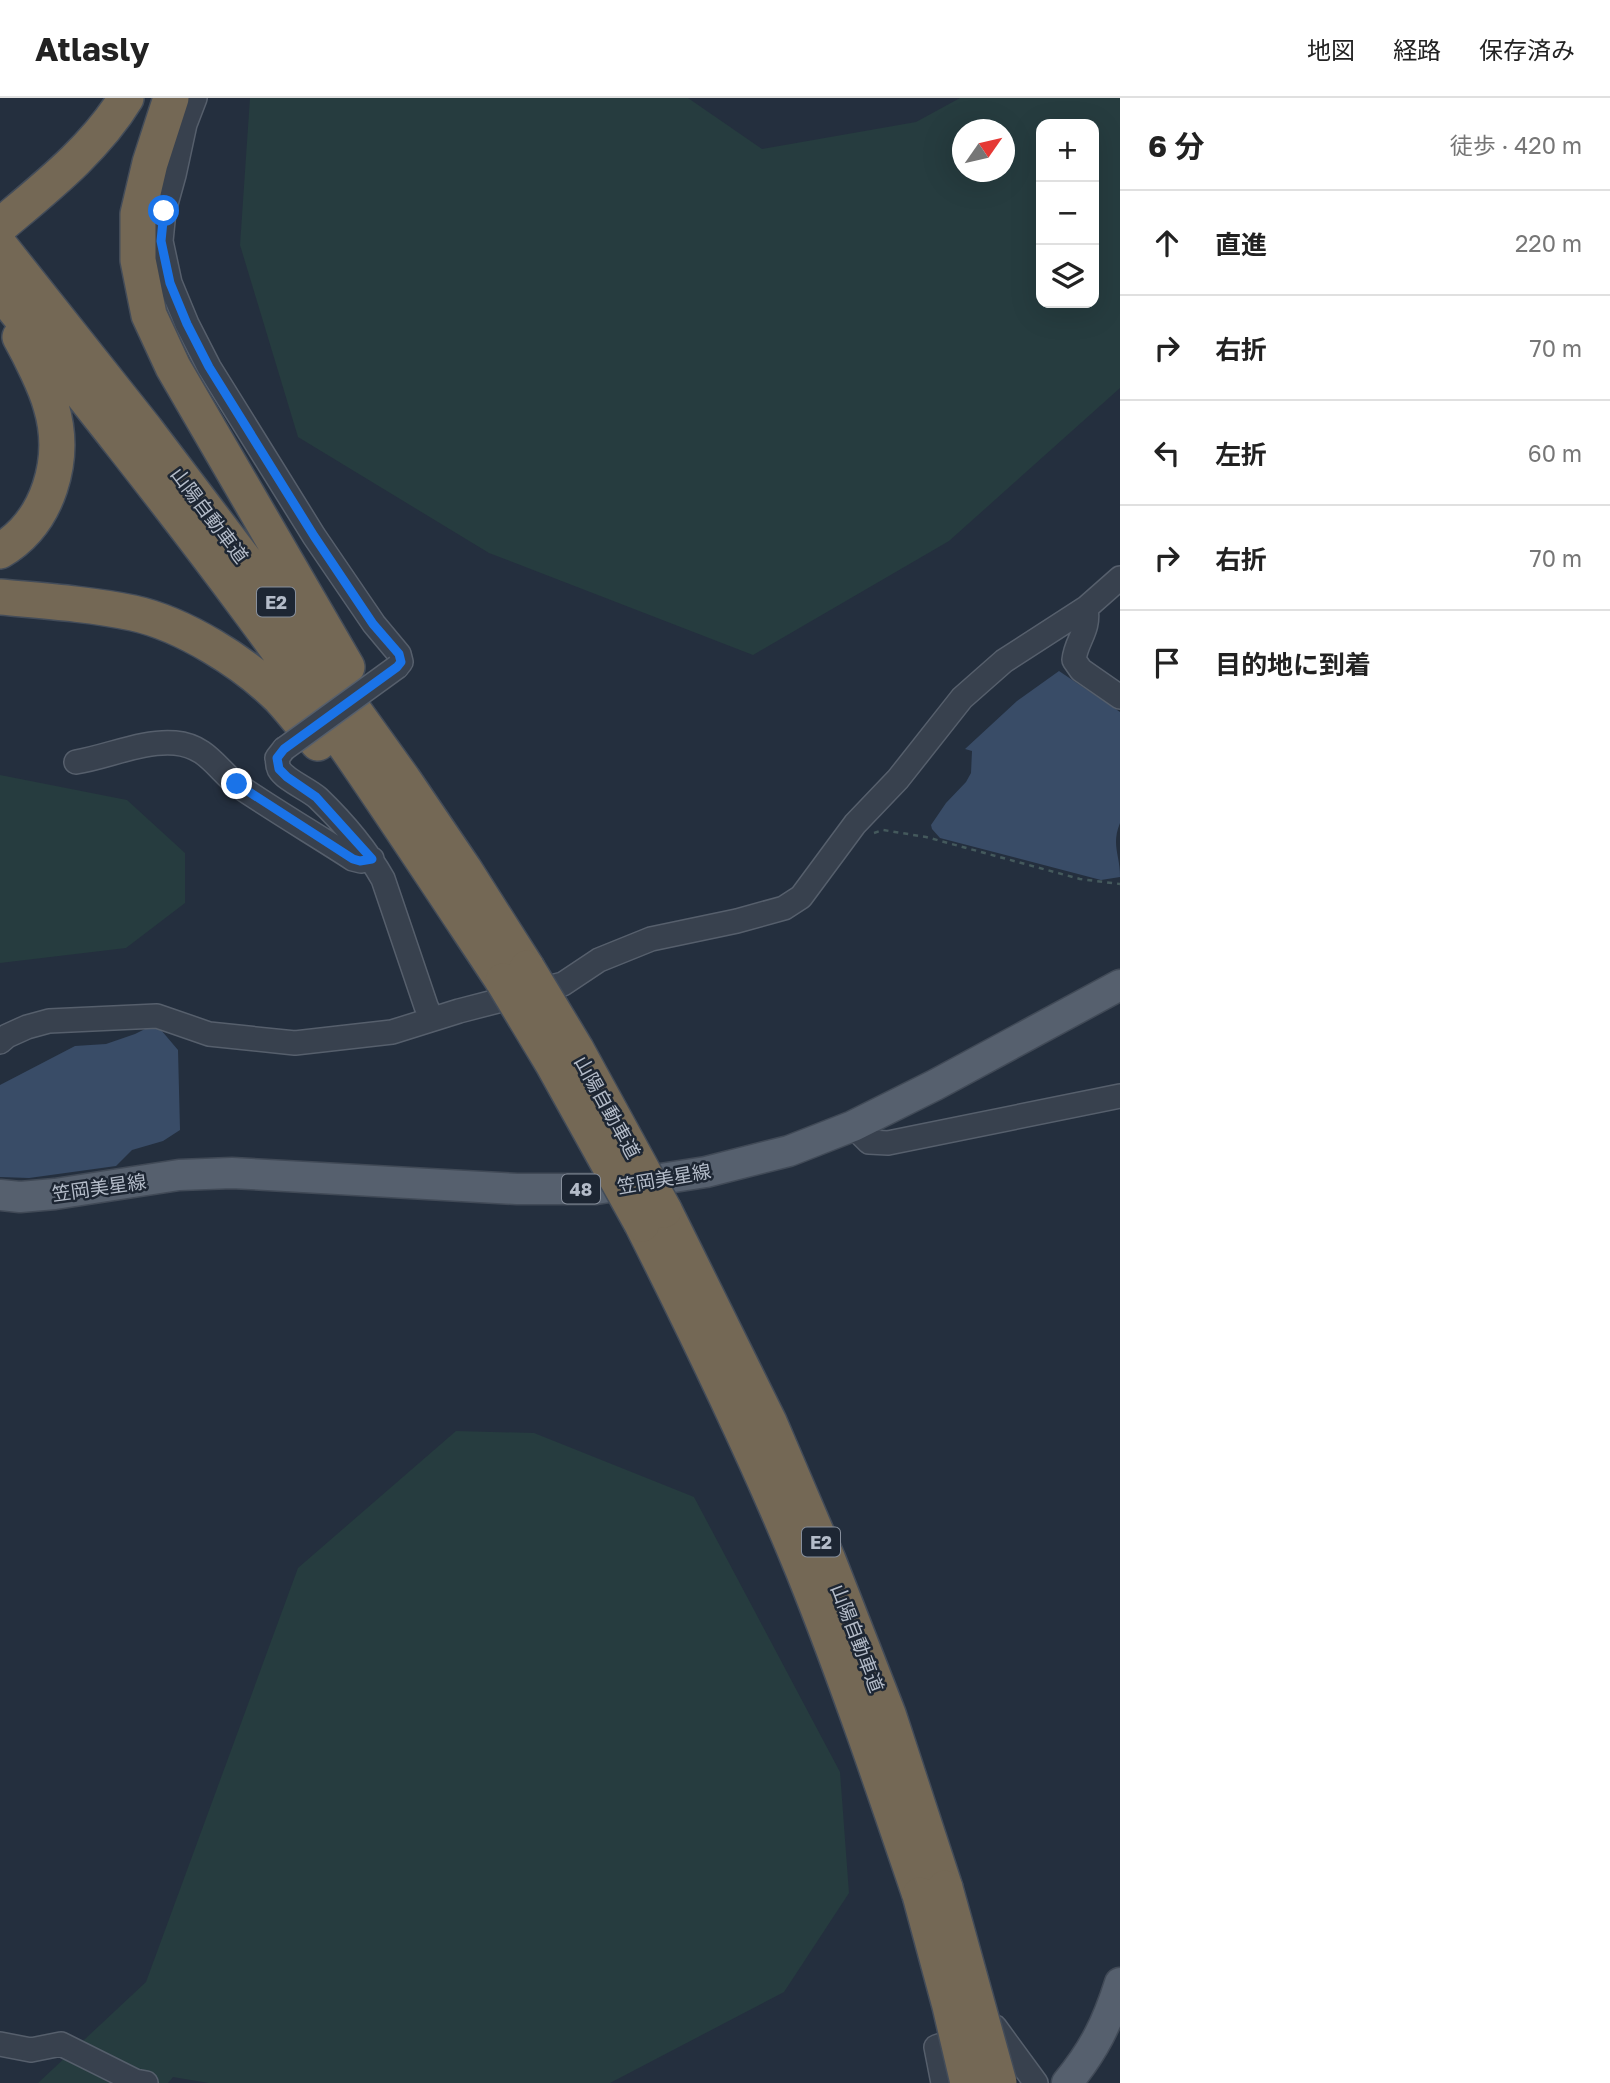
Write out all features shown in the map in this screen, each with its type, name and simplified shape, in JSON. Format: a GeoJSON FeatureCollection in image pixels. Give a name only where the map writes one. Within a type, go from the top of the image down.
{"type":"FeatureCollection","features":[{"type":"Feature","properties":{"kind":"highway"},"geometry":{"type":"LineString","coordinates":[[0,204],[69,147],[107,98]]}},
{"type":"Feature","properties":{"kind":"highway"},"geometry":{"type":"LineString","coordinates":[[1,241],[34,198],[78,157],[126,98]]}},
{"type":"Feature","properties":{"kind":"highway"},"geometry":{"type":"LineString","coordinates":[[171,98],[150,163],[138,214],[138,260],[149,316],[173,367],[464,869]]}},
{"type":"Feature","properties":{"kind":"highway","name":"山陽自動車道"},"geometry":{"type":"LineString","coordinates":[[1,241],[271,595],[464,869],[509,978],[553,1063],[653,1217]]}},
{"type":"Feature","properties":{"kind":"highway","name":"山陽自動車道"},"geometry":{"type":"LineString","coordinates":[[0,291],[125,447],[249,611],[509,978],[582,1060],[653,1217],[802,1569],[861,1723],[977,1999],[999,2083]]}},
{"type":"Feature","properties":{"kind":"highway"},"geometry":{"type":"LineString","coordinates":[[0,301],[24,345],[51,405],[58,446],[51,486],[43,508],[29,528],[11,545],[0,551]]}},
{"type":"Feature","properties":{"kind":"highway"},"geometry":{"type":"LineString","coordinates":[[0,597],[75,604],[135,614],[174,626],[224,652],[279,697],[509,978]]}},
{"type":"Feature","properties":{"kind":"highway","name":"山陽自動車道"},"geometry":{"type":"LineString","coordinates":[[932,1892],[950,2006],[968,2083]]}},
{"type":"Feature","properties":{"kind":"main road","name":"笠岡美星線"},"geometry":{"type":"LineString","coordinates":[[0,1195],[20,1197],[55,1194],[178,1175],[232,1172],[517,1189],[596,1189],[718,1169],[789,1151],[853,1126],[1120,985]]}},
{"type":"Feature","properties":{"kind":"main road"},"geometry":{"type":"LineString","coordinates":[[1067,2083],[1097,2043],[1120,1983]]}},
{"type":"Feature","properties":{"kind":"street"},"geometry":{"type":"LineString","coordinates":[[195,98],[185,124],[164,211],[161,241],[170,283],[209,367],[314,536],[373,624],[399,654],[401,662],[284,749],[277,758],[279,769],[316,797],[372,859],[383,878],[432,1019]]}},
{"type":"Feature","properties":{"kind":"street"},"geometry":{"type":"LineString","coordinates":[[0,1042],[27,1027],[49,1021],[156,1017],[209,1034],[295,1043],[392,1032],[563,984],[599,960],[651,939],[784,908],[801,897],[855,824],[898,779],[962,698],[1004,661],[1086,608],[1120,578]]}},
{"type":"Feature","properties":{"kind":"street"},"geometry":{"type":"LineString","coordinates":[[1086,608],[1088,619],[1084,636],[1074,652],[1073,660],[1081,670],[1120,697]]}},
{"type":"Feature","properties":{"kind":"street"},"geometry":{"type":"LineString","coordinates":[[76,762],[142,746],[174,743],[196,748],[237,784],[353,859],[372,859]]}},
{"type":"Feature","properties":{"kind":"street"},"geometry":{"type":"LineString","coordinates":[[853,1126],[869,1142],[888,1143],[1120,1096]]}},
{"type":"Feature","properties":{"kind":"street"},"geometry":{"type":"LineString","coordinates":[[943,2083],[936,2047],[995,2026],[1036,2083]]}},
{"type":"Feature","properties":{"kind":"street"},"geometry":{"type":"LineString","coordinates":[[0,2043],[32,2050],[61,2044],[135,2081],[146,2083]]}},
{"type":"Feature","properties":{"kind":"path"},"geometry":{"type":"LineString","coordinates":[[866,836],[883,830],[926,836],[1080,879],[1120,884]]}},
{"type":"Feature","properties":{"kind":"green space"},"geometry":{"type":"Polygon","coordinates":[[[250,98],[688,98],[762,149],[916,122],[960,98],[1120,98],[1120,388],[949,541],[753,655],[489,553],[298,437],[240,245],[250,98]]]}},
{"type":"Feature","properties":{"kind":"green space"},"geometry":{"type":"Polygon","coordinates":[[[0,775],[127,800],[185,853],[185,903],[126,948],[0,963],[0,775]]]}},
{"type":"Feature","properties":{"kind":"green space"},"geometry":{"type":"Polygon","coordinates":[[[456,1431],[534,1433],[694,1497],[840,1772],[849,1893],[784,1992],[610,2083],[209,2083],[173,2077],[168,2083],[38,2083],[146,1982],[298,1568],[456,1431]]]}},
{"type":"Feature","properties":{"kind":"water"},"geometry":{"type":"Polygon","coordinates":[[[1059,671],[1120,712],[1120,823],[1116,844],[1120,877],[1101,880],[940,838],[932,829],[931,825],[946,803],[971,773],[972,751],[965,749],[1017,701],[1059,671]]]}},
{"type":"Feature","properties":{"kind":"water"},"geometry":{"type":"Polygon","coordinates":[[[153,1025],[161,1030],[178,1050],[180,1130],[163,1141],[132,1150],[116,1166],[29,1178],[0,1177],[0,1085],[75,1046],[106,1044],[153,1025]]]}},
{"type":"Feature","properties":{"kind":"route"},"geometry":{"type":"LineString","coordinates":[[164,211],[161,241],[170,283],[209,367],[314,536],[373,624],[399,654],[401,662],[284,749],[277,758],[279,769],[316,797],[372,859],[353,859],[237,784]]}}]}
